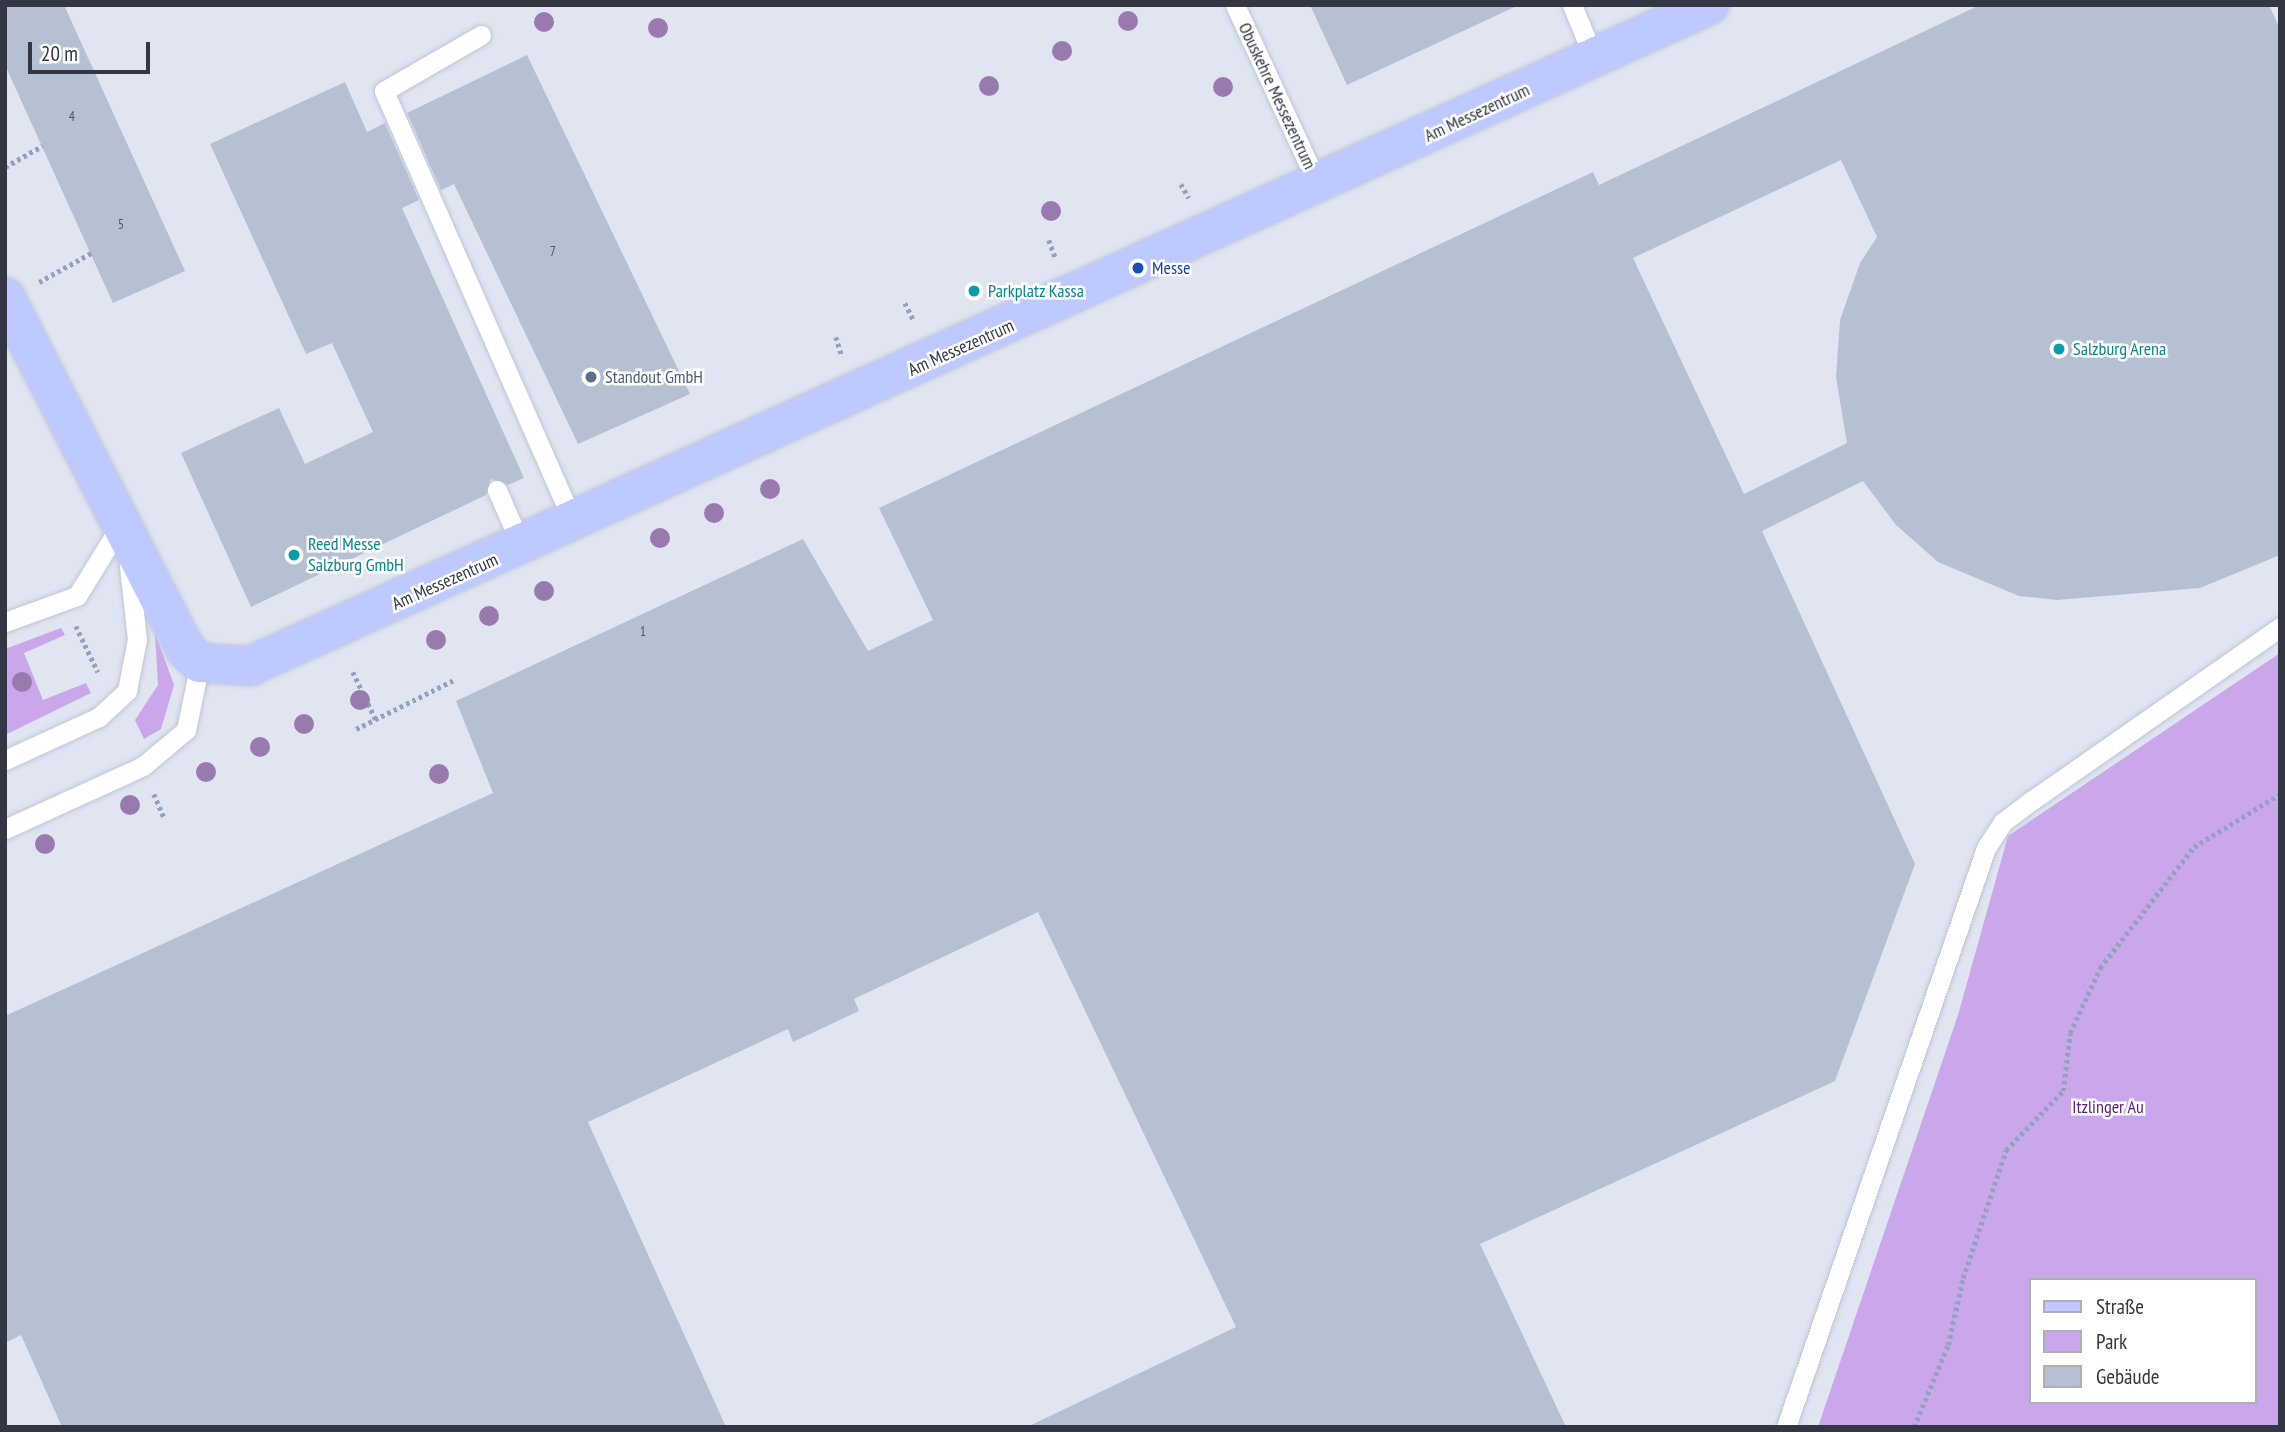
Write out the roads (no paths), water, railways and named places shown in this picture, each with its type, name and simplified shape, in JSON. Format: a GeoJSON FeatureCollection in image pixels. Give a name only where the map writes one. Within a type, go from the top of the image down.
{"type":"FeatureCollection","features":[{"type":"Feature","properties":{"kind":"street","name":"Am Messezentrum"},"geometry":{"type":"LineString","coordinates":[[200,663],[250,666],[522,547],[1319,187],[1709,5]]}},
{"type":"Feature","properties":{"kind":"street"},"geometry":{"type":"LineString","coordinates":[[6,299],[184,649],[200,663]]}},
{"type":"Feature","properties":{"kind":"street"},"geometry":{"type":"LineString","coordinates":[[120,524],[168,561],[217,649],[250,666]]}},
{"type":"Feature","properties":{"kind":"lane","name":"Obuskehre Messezentrum"},"geometry":{"type":"LineString","coordinates":[[1235,5],[1319,187]]}},
{"type":"Feature","properties":{"kind":"lane"},"geometry":{"type":"LineString","coordinates":[[1572,5],[1594,58]]}},
{"type":"Feature","properties":{"kind":"lane"},"geometry":{"type":"LineString","coordinates":[[481,35],[384,91],[574,523]]}},
{"type":"Feature","properties":{"kind":"lane"},"geometry":{"type":"LineString","coordinates":[[497,490],[522,547]]}},
{"type":"Feature","properties":{"kind":"lane"},"geometry":{"type":"LineString","coordinates":[[5,622],[77,596],[120,524]]}},
{"type":"Feature","properties":{"kind":"lane"},"geometry":{"type":"LineString","coordinates":[[5,761],[99,717],[127,691],[137,639],[120,524]]}},
{"type":"Feature","properties":{"kind":"lane"},"geometry":{"type":"LineString","coordinates":[[1786,1427],[1986,848],[2003,822],[2280,627]]}},
{"type":"Feature","properties":{"kind":"lane"},"geometry":{"type":"LineString","coordinates":[[5,829],[143,766],[178,737],[186,730],[200,663]]}},
{"type":"Feature","properties":{"kind":"place","name":"Messe"},"geometry":{"type":"Point","coordinates":[1138,268]}},
{"type":"Feature","properties":{"kind":"place","name":"Parkplatz Kassa"},"geometry":{"type":"Point","coordinates":[974,291]}},
{"type":"Feature","properties":{"kind":"place","name":"Salzburg Arena"},"geometry":{"type":"Point","coordinates":[2059,349]}},
{"type":"Feature","properties":{"kind":"place","name":"Standout GmbH"},"geometry":{"type":"Point","coordinates":[591,377]}},
{"type":"Feature","properties":{"kind":"place","name":"Reed Messe Salzburg GmbH"},"geometry":{"type":"Point","coordinates":[294,555]}},
{"type":"Feature","properties":{"kind":"park label","name":"Itzlinger Au"},"geometry":{"type":"Point","coordinates":[2108,1107]}}]}
